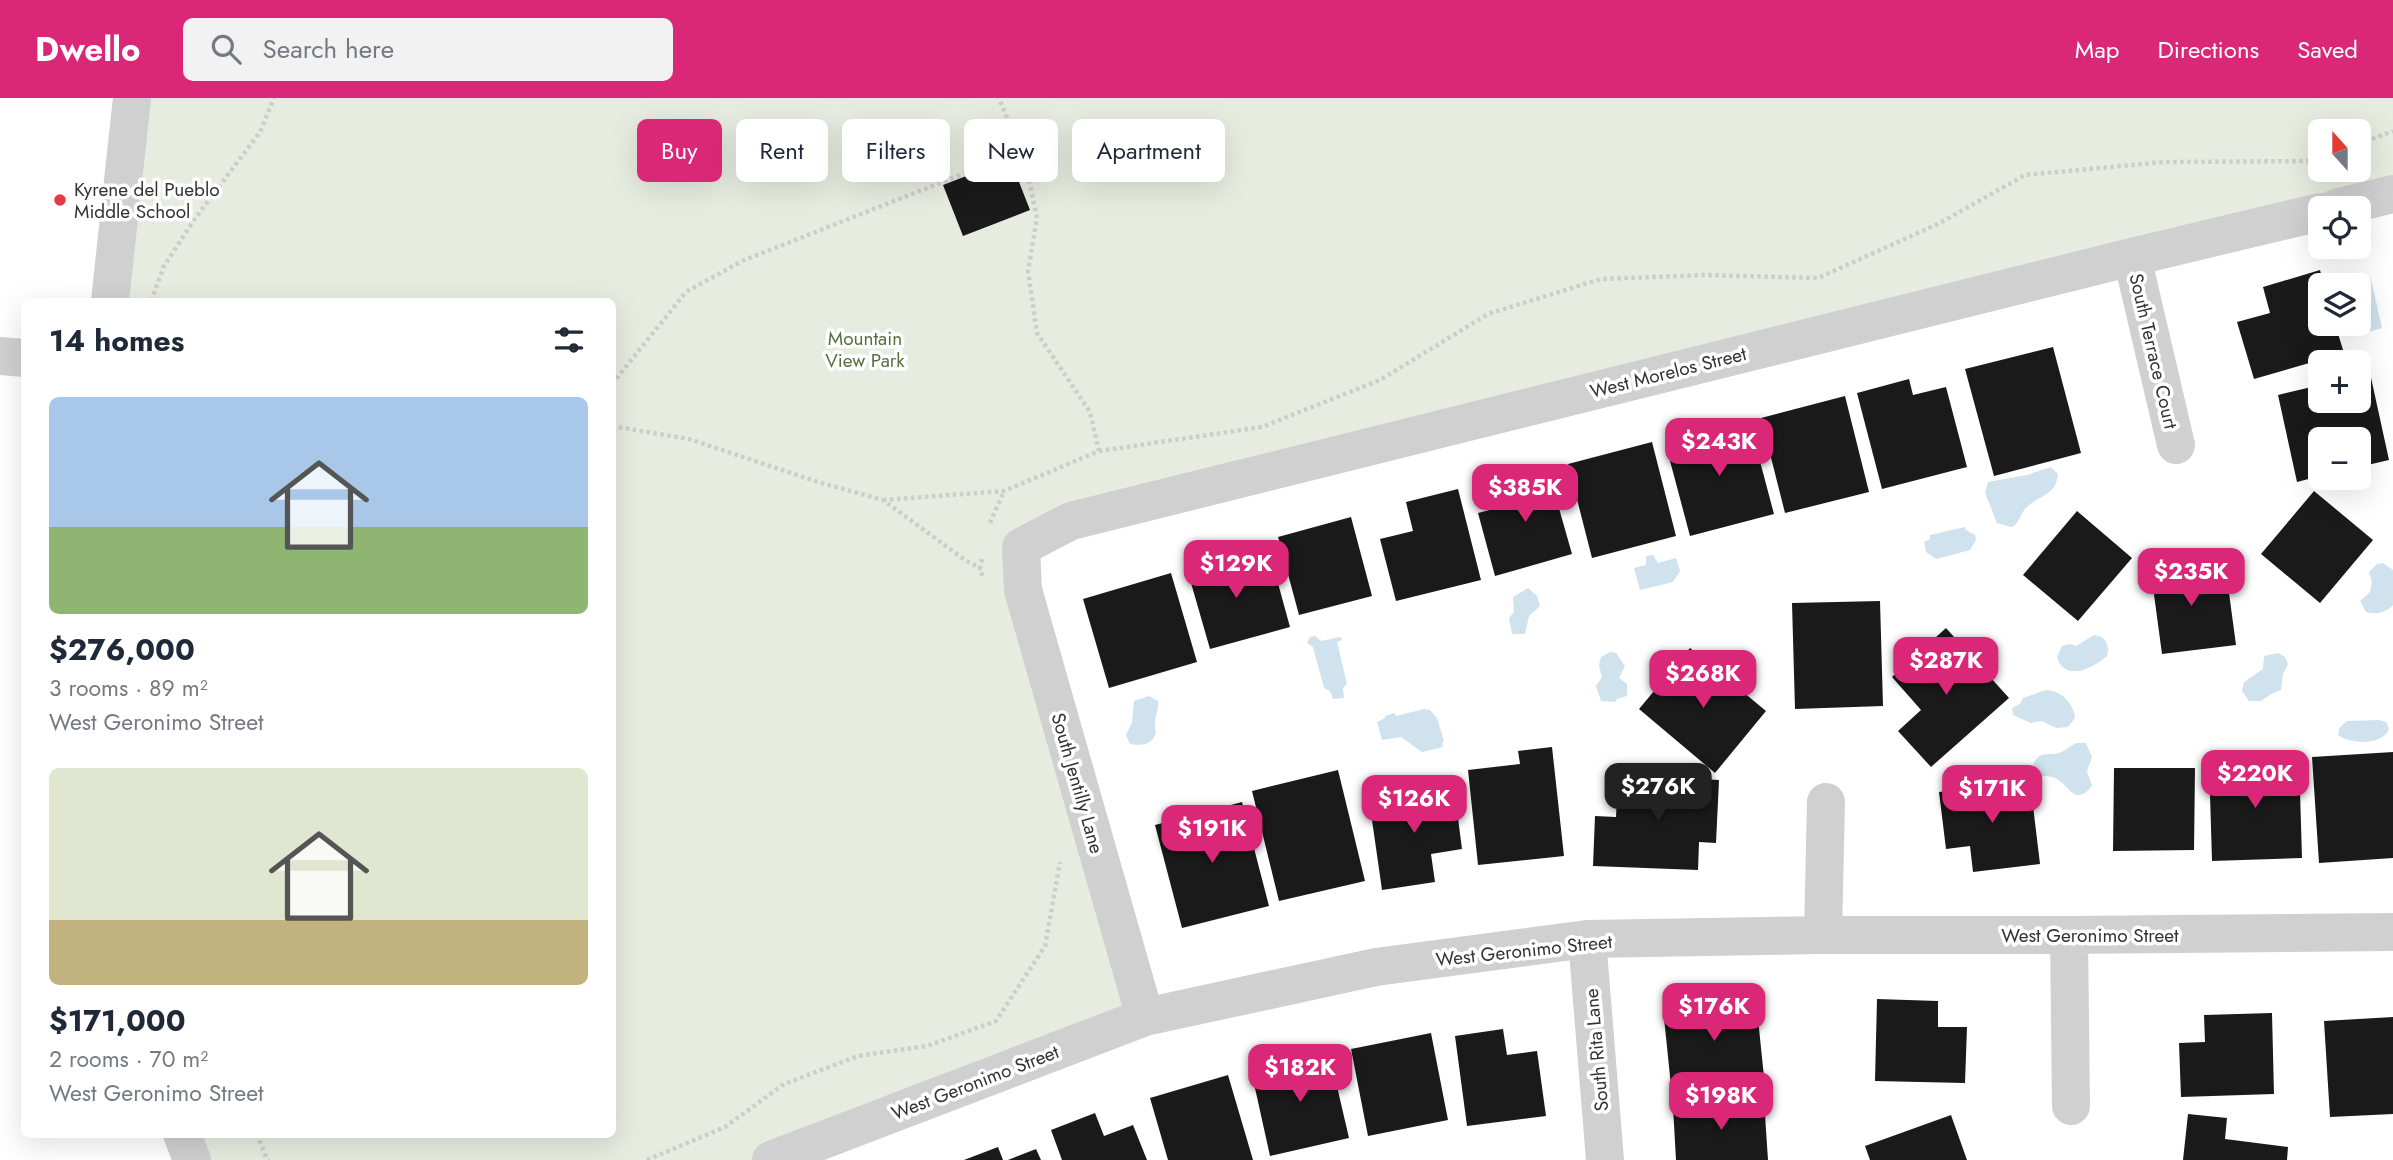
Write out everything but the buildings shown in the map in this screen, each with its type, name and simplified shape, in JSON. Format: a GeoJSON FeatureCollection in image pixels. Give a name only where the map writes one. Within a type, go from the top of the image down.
{"type":"FeatureCollection","features":[{"type":"Feature","properties":{"kind":"street"},"geometry":{"type":"LineString","coordinates":[[110,298],[132,98]]}},
{"type":"Feature","properties":{"kind":"street"},"geometry":{"type":"LineString","coordinates":[[2371,199],[2393,194]]}},
{"type":"Feature","properties":{"kind":"street","name":"West Morelos Street"},"geometry":{"type":"LineString","coordinates":[[1021,547],[1071,521],[2308,215]]}},
{"type":"Feature","properties":{"kind":"street","name":"South Terrace Court"},"geometry":{"type":"LineString","coordinates":[[2132,257],[2176,445]]}},
{"type":"Feature","properties":{"kind":"street"},"geometry":{"type":"LineString","coordinates":[[0,356],[21,358]]}},
{"type":"Feature","properties":{"kind":"street","name":"South Jentilly Lane"},"geometry":{"type":"LineString","coordinates":[[1021,547],[1023,590],[1145,1017]]}},
{"type":"Feature","properties":{"kind":"street"},"geometry":{"type":"LineString","coordinates":[[1823,935],[1826,802]]}},
{"type":"Feature","properties":{"kind":"street","name":"West Geronimo Street"},"geometry":{"type":"LineString","coordinates":[[771,1160],[1145,1017],[1376,967],[1587,939],[2393,932]]}},
{"type":"Feature","properties":{"kind":"street"},"geometry":{"type":"LineString","coordinates":[[2068,936],[2071,1106]]}},
{"type":"Feature","properties":{"kind":"street","name":"South Rita Lane"},"geometry":{"type":"LineString","coordinates":[[1587,939],[1605,1160]]}},
{"type":"Feature","properties":{"kind":"street"},"geometry":{"type":"LineString","coordinates":[[184,1138],[192,1160]]}},
{"type":"Feature","properties":{"kind":"path"},"geometry":{"type":"LineString","coordinates":[[152,298],[164,266],[194,220],[260,132],[274,98]]}},
{"type":"Feature","properties":{"kind":"path"},"geometry":{"type":"LineString","coordinates":[[999,98],[1008,119]]}},
{"type":"Feature","properties":{"kind":"path"},"geometry":{"type":"LineString","coordinates":[[2371,139],[2393,131]]}},
{"type":"Feature","properties":{"kind":"path"},"geometry":{"type":"LineString","coordinates":[[616,427],[689,439],[818,482],[883,500],[1004,491],[1099,451],[1262,428],[1380,380],[1488,314],[1601,279],[1707,275],[1818,278],[1938,224],[2025,175],[2164,162],[2308,161]]}},
{"type":"Feature","properties":{"kind":"path"},"geometry":{"type":"LineString","coordinates":[[616,379],[686,292],[742,261],[964,174]]}},
{"type":"Feature","properties":{"kind":"path"},"geometry":{"type":"LineString","coordinates":[[1028,182],[1037,218],[1028,271],[1037,333],[1090,412],[1099,451]]}},
{"type":"Feature","properties":{"kind":"path"},"geometry":{"type":"LineString","coordinates":[[989,524],[1004,491]]}},
{"type":"Feature","properties":{"kind":"path"},"geometry":{"type":"LineString","coordinates":[[883,500],[965,560],[1023,590]]}},
{"type":"Feature","properties":{"kind":"path"},"geometry":{"type":"LineString","coordinates":[[982,557],[980,568],[984,581]]}},
{"type":"Feature","properties":{"kind":"path"},"geometry":{"type":"LineString","coordinates":[[647,1160],[725,1127],[784,1084],[858,1056],[927,1046],[996,1021],[1045,946],[1063,851]]}},
{"type":"Feature","properties":{"kind":"path"},"geometry":{"type":"LineString","coordinates":[[258,1138],[265,1157],[269,1160]]}},
{"type":"Feature","properties":{"kind":"green space","name":"Mountain View Park"},"geometry":{"type":"Polygon","coordinates":[[[132,98],[2393,98],[2393,194],[2371,200],[2371,196],[2308,196],[2308,216],[1021,547],[1145,1017],[771,1160],[192,1160],[184,1138],[616,1138],[616,298],[110,298],[132,98]]]}},
{"type":"Feature","properties":{"kind":"water"},"geometry":{"type":"Polygon","coordinates":[[[2371,279],[2382,328],[2371,331],[2371,279]]]}},
{"type":"Feature","properties":{"kind":"water"},"geometry":{"type":"Polygon","coordinates":[[[2051,467],[2058,474],[2054,487],[2027,507],[2014,526],[1997,523],[1985,493],[1988,482],[2027,475],[2051,467]]]}},
{"type":"Feature","properties":{"kind":"water"},"geometry":{"type":"Polygon","coordinates":[[[1965,527],[1975,535],[1976,540],[1970,550],[1936,559],[1926,552],[1924,542],[1930,539],[1930,535],[1965,527]]]}},
{"type":"Feature","properties":{"kind":"water"},"geometry":{"type":"Polygon","coordinates":[[[1653,555],[1658,563],[1676,558],[1680,571],[1673,582],[1640,590],[1634,568],[1646,565],[1646,556],[1653,555]]]}},
{"type":"Feature","properties":{"kind":"water"},"geometry":{"type":"Polygon","coordinates":[[[2383,563],[2393,570],[2393,605],[2380,613],[2366,612],[2360,601],[2370,592],[2372,582],[2369,572],[2377,564],[2383,563]]]}},
{"type":"Feature","properties":{"kind":"water"},"geometry":{"type":"Polygon","coordinates":[[[1528,588],[1537,596],[1540,606],[1529,616],[1525,634],[1512,634],[1509,618],[1514,612],[1513,597],[1528,588]]]}},
{"type":"Feature","properties":{"kind":"water"},"geometry":{"type":"Polygon","coordinates":[[[2094,635],[2102,637],[2106,642],[2107,656],[2080,671],[2066,670],[2057,657],[2062,646],[2076,646],[2094,635]]]}},
{"type":"Feature","properties":{"kind":"water"},"geometry":{"type":"Polygon","coordinates":[[[1315,636],[1321,641],[1341,637],[1342,640],[1337,642],[1347,684],[1343,688],[1344,698],[1333,699],[1330,691],[1324,688],[1313,647],[1307,643],[1310,637],[1315,636]]]}},
{"type":"Feature","properties":{"kind":"water"},"geometry":{"type":"Polygon","coordinates":[[[1610,652],[1616,653],[1625,666],[1619,678],[1627,684],[1627,696],[1615,702],[1601,701],[1596,686],[1602,677],[1599,665],[1601,657],[1610,652]]]}},
{"type":"Feature","properties":{"kind":"water"},"geometry":{"type":"Polygon","coordinates":[[[2278,653],[2285,657],[2288,664],[2283,674],[2281,690],[2261,701],[2249,701],[2242,691],[2244,682],[2263,669],[2264,656],[2278,653]]]}},
{"type":"Feature","properties":{"kind":"water"},"geometry":{"type":"Polygon","coordinates":[[[2046,690],[2062,695],[2072,708],[2075,718],[2068,727],[2056,728],[2042,721],[2031,723],[2013,715],[2012,708],[2020,704],[2023,698],[2046,690]]]}},
{"type":"Feature","properties":{"kind":"water"},"geometry":{"type":"Polygon","coordinates":[[[1149,696],[1158,701],[1155,735],[1145,744],[1130,744],[1126,735],[1132,722],[1134,701],[1149,696]]]}},
{"type":"Feature","properties":{"kind":"water"},"geometry":{"type":"Polygon","coordinates":[[[1430,710],[1437,718],[1444,741],[1443,747],[1422,752],[1401,737],[1382,740],[1377,722],[1385,716],[1430,710]]]}},
{"type":"Feature","properties":{"kind":"water"},"geometry":{"type":"Polygon","coordinates":[[[2347,721],[2386,722],[2389,729],[2386,735],[2373,741],[2358,742],[2338,735],[2339,728],[2347,721]]]}},
{"type":"Feature","properties":{"kind":"water"},"geometry":{"type":"Polygon","coordinates":[[[2076,743],[2086,743],[2092,757],[2087,771],[2092,786],[2081,795],[2076,795],[2055,778],[2037,774],[2033,765],[2041,755],[2059,753],[2076,743]]]}},
{"type":"Feature","properties":{"kind":"place","name":"Kyrene del Pueblo Middle School"},"geometry":{"type":"Point","coordinates":[60,200]}}]}
